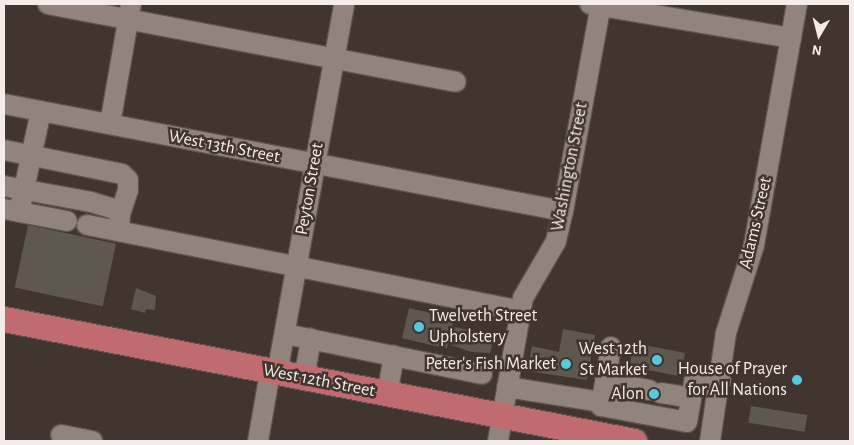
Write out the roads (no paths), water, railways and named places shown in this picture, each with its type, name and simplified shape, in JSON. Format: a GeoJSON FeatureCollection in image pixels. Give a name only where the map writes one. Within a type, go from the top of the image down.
{"type":"FeatureCollection","features":[{"type":"Feature","properties":{"kind":"main road","name":"West 12th Street"},"geometry":{"type":"LineString","coordinates":[[4,319],[304,379],[634,441]]}},
{"type":"Feature","properties":{"kind":"street"},"geometry":{"type":"LineString","coordinates":[[48,4],[130,12],[334,59],[456,82]]}},
{"type":"Feature","properties":{"kind":"street","name":"Peyton Street"},"geometry":{"type":"LineString","coordinates":[[258,441],[285,334],[313,165],[344,4]]}},
{"type":"Feature","properties":{"kind":"street"},"geometry":{"type":"LineString","coordinates":[[597,4],[791,38]]}},
{"type":"Feature","properties":{"kind":"street","name":"Washington Street"},"geometry":{"type":"LineString","coordinates":[[498,441],[520,311],[528,286],[556,241],[563,212],[597,4]]}},
{"type":"Feature","properties":{"kind":"street","name":"Adams Street"},"geometry":{"type":"LineString","coordinates":[[710,441],[721,381],[726,333],[754,245],[797,4]]}},
{"type":"Feature","properties":{"kind":"street"},"geometry":{"type":"LineString","coordinates":[[110,124],[130,12]]}},
{"type":"Feature","properties":{"kind":"street","name":"West 13th Street"},"geometry":{"type":"LineString","coordinates":[[4,104],[563,212]]}},
{"type":"Feature","properties":{"kind":"street"},"geometry":{"type":"LineString","coordinates":[[41,111],[29,156],[13,188],[12,211],[67,221]]}},
{"type":"Feature","properties":{"kind":"street"},"geometry":{"type":"LineString","coordinates":[[4,150],[122,174],[128,180],[128,190],[120,223]]}},
{"type":"Feature","properties":{"kind":"street"},"geometry":{"type":"LineString","coordinates":[[13,188],[91,202],[114,209],[120,223]]}},
{"type":"Feature","properties":{"kind":"street"},"geometry":{"type":"LineString","coordinates":[[87,225],[120,223],[297,266],[520,311]]}},
{"type":"Feature","properties":{"kind":"street"},"geometry":{"type":"LineString","coordinates":[[285,334],[482,374]]}},
{"type":"Feature","properties":{"kind":"street"},"geometry":{"type":"LineString","coordinates":[[304,379],[311,339]]}},
{"type":"Feature","properties":{"kind":"street"},"geometry":{"type":"LineString","coordinates":[[595,434],[611,346]]}},
{"type":"Feature","properties":{"kind":"street"},"geometry":{"type":"LineString","coordinates":[[387,395],[394,356]]}},
{"type":"Feature","properties":{"kind":"street"},"geometry":{"type":"LineString","coordinates":[[507,387],[686,422],[695,377],[721,381]]}},
{"type":"Feature","properties":{"kind":"street"},"geometry":{"type":"LineString","coordinates":[[605,382],[691,398]]}},
{"type":"Feature","properties":{"kind":"street"},"geometry":{"type":"LineString","coordinates":[[61,436],[92,441]]}},
{"type":"Feature","properties":{"kind":"place","name":"Twelveth Street Upholstery"},"geometry":{"type":"Point","coordinates":[419,327]}},
{"type":"Feature","properties":{"kind":"place","name":"West 12th St Market"},"geometry":{"type":"Point","coordinates":[657,360]}},
{"type":"Feature","properties":{"kind":"place","name":"Peter's Fish Market"},"geometry":{"type":"Point","coordinates":[566,364]}},
{"type":"Feature","properties":{"kind":"place","name":"House of Prayer for All Nations"},"geometry":{"type":"Point","coordinates":[797,380]}},
{"type":"Feature","properties":{"kind":"place","name":"Alon"},"geometry":{"type":"Point","coordinates":[654,394]}}]}
